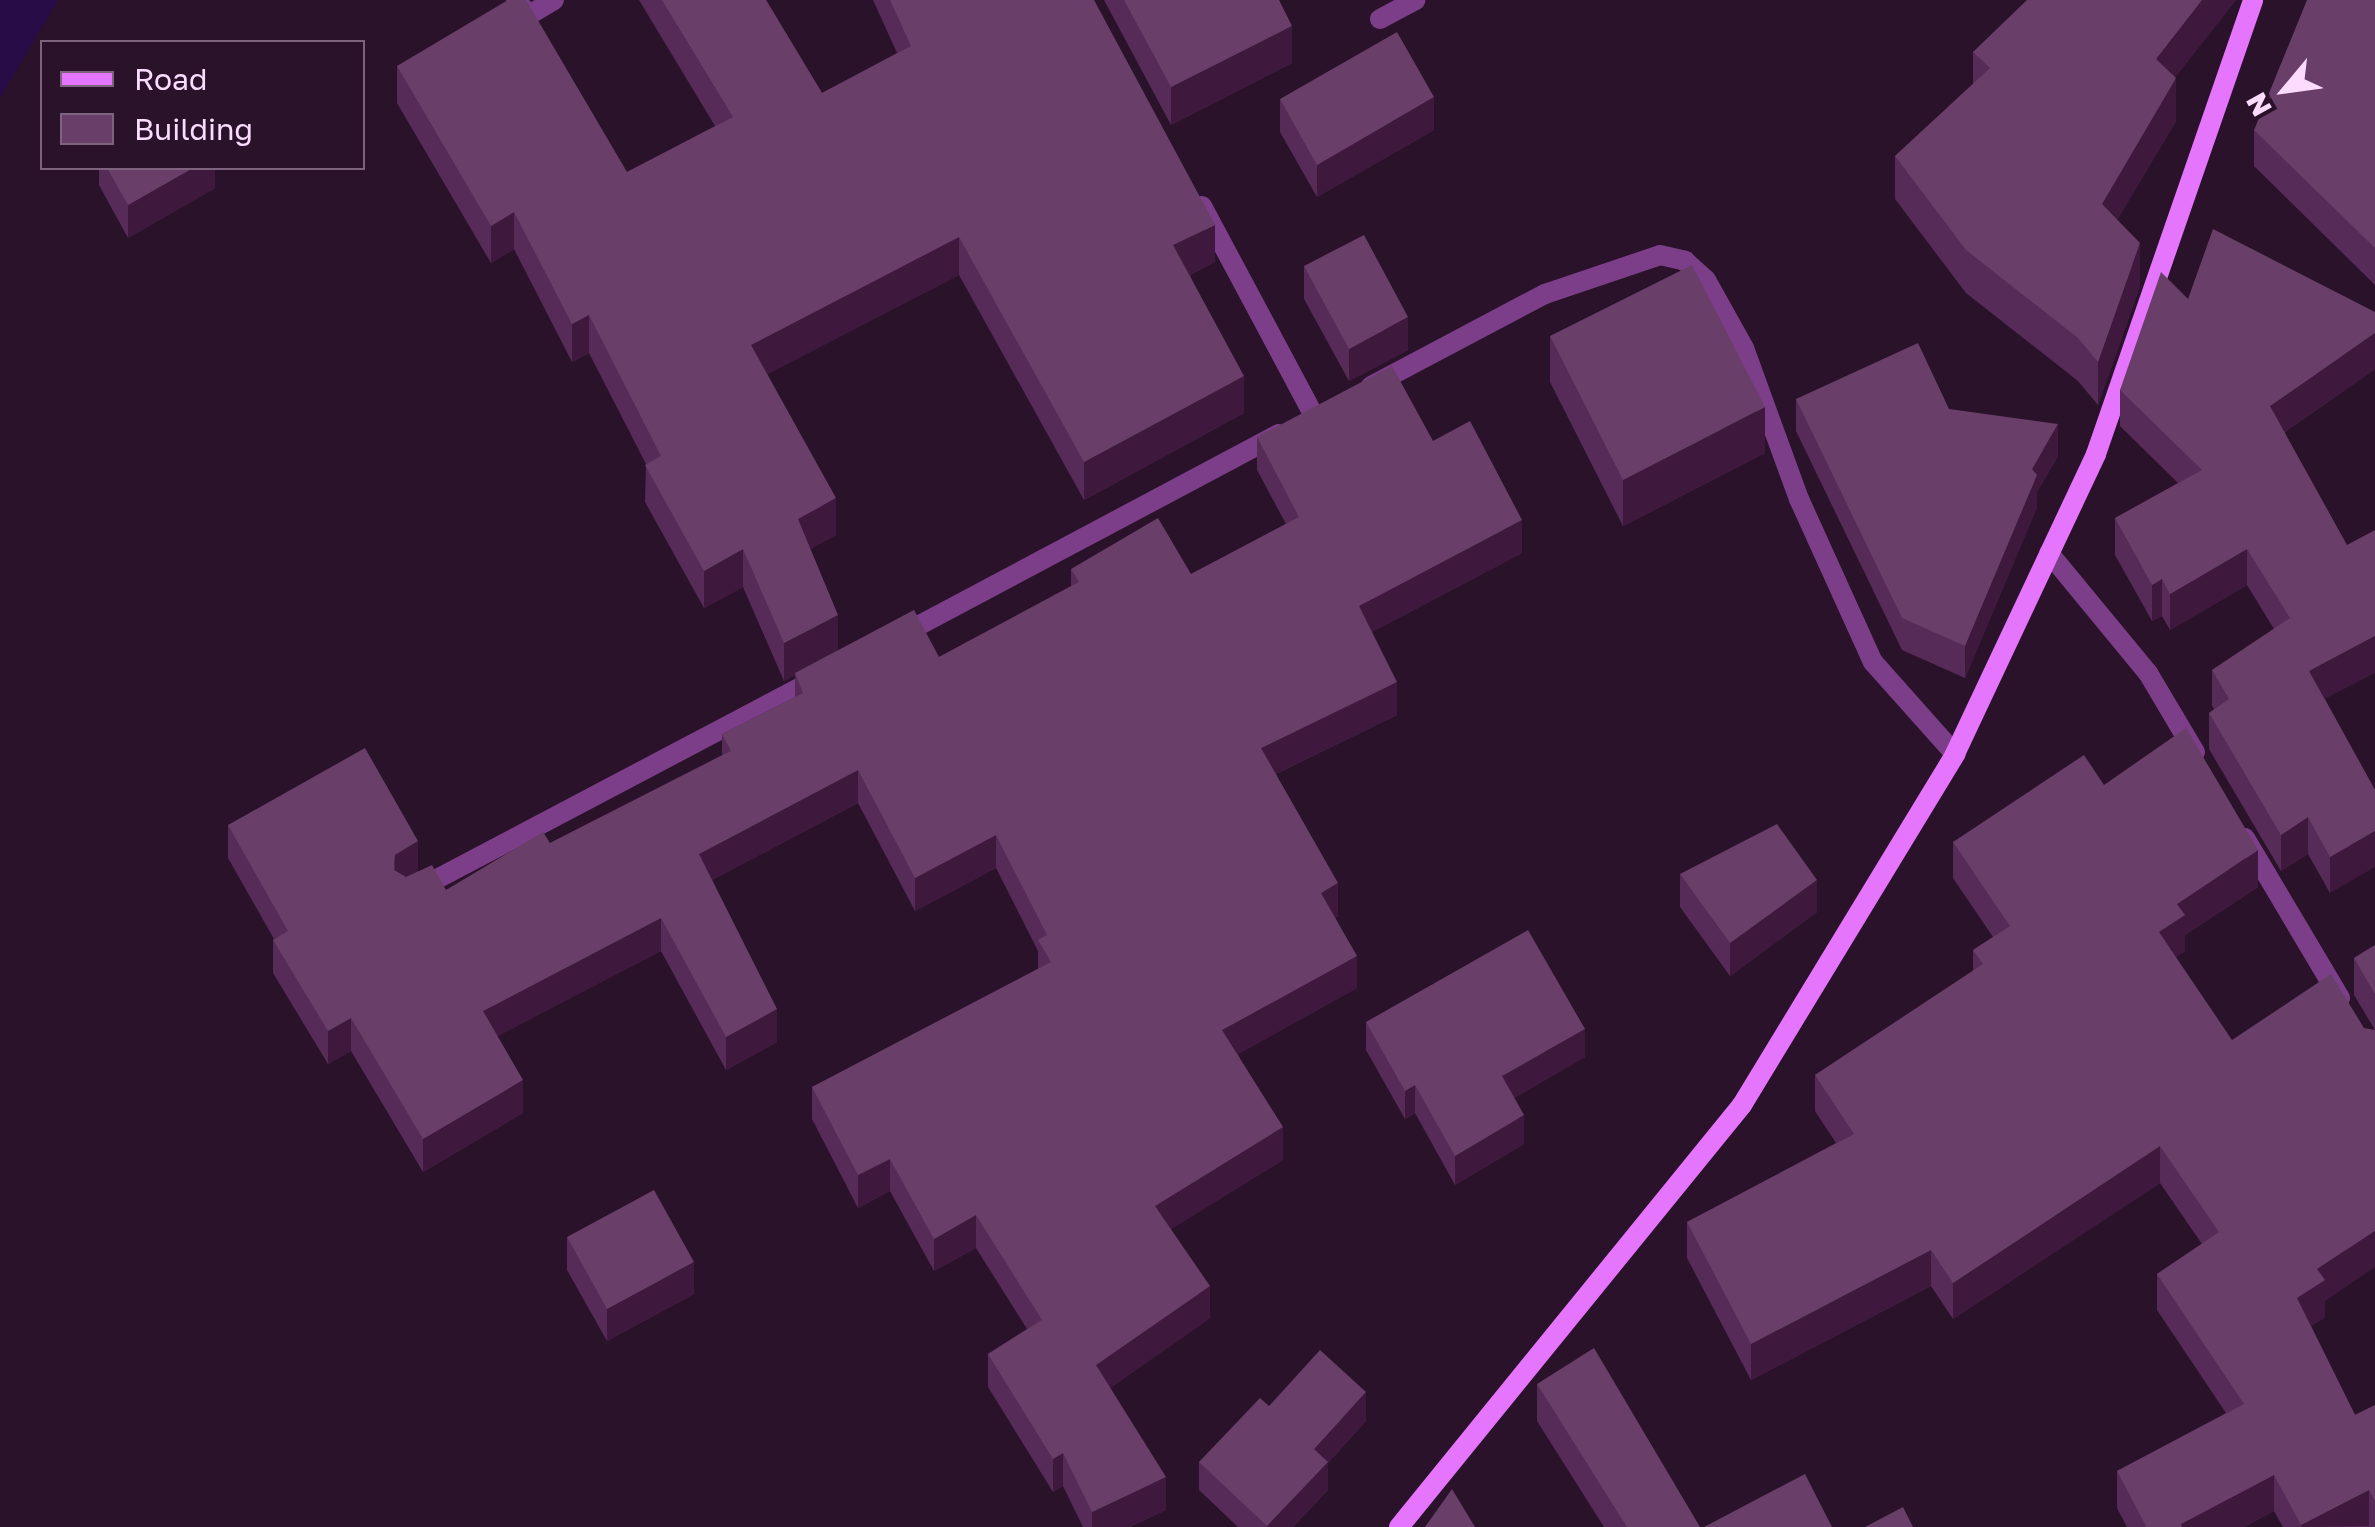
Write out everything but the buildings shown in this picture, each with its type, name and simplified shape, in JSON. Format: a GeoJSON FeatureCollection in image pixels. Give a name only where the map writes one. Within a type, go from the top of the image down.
{"type":"FeatureCollection","features":[{"type":"Feature","properties":{"kind":"street"},"geometry":{"type":"LineString","coordinates":[[516,0],[529,15],[554,0]]}},
{"type":"Feature","properties":{"kind":"street"},"geometry":{"type":"LineString","coordinates":[[1380,19],[1415,0]]}},
{"type":"Feature","properties":{"kind":"street"},"geometry":{"type":"LineString","coordinates":[[1399,1527],[1742,1105],[1955,754],[2096,454],[2254,0]]}},
{"type":"Feature","properties":{"kind":"street"},"geometry":{"type":"LineString","coordinates":[[1188,180],[1330,407]]}},
{"type":"Feature","properties":{"kind":"street"},"geometry":{"type":"LineString","coordinates":[[876,648],[1546,294],[1660,255],[1686,261],[1706,280],[1744,348],[1799,499],[1873,662],[1955,754]]}},
{"type":"Feature","properties":{"kind":"street"},"geometry":{"type":"LineString","coordinates":[[2049,553],[2148,673],[2207,773]]}},
{"type":"Feature","properties":{"kind":"street"},"geometry":{"type":"LineString","coordinates":[[406,896],[840,667]]}},
{"type":"Feature","properties":{"kind":"street"},"geometry":{"type":"LineString","coordinates":[[2236,823],[2355,1023]]}},
{"type":"Feature","properties":{"kind":"shaded area"},"geometry":{"type":"Polygon","coordinates":[[[0,0],[58,0],[0,98],[0,0]]]}}]}
